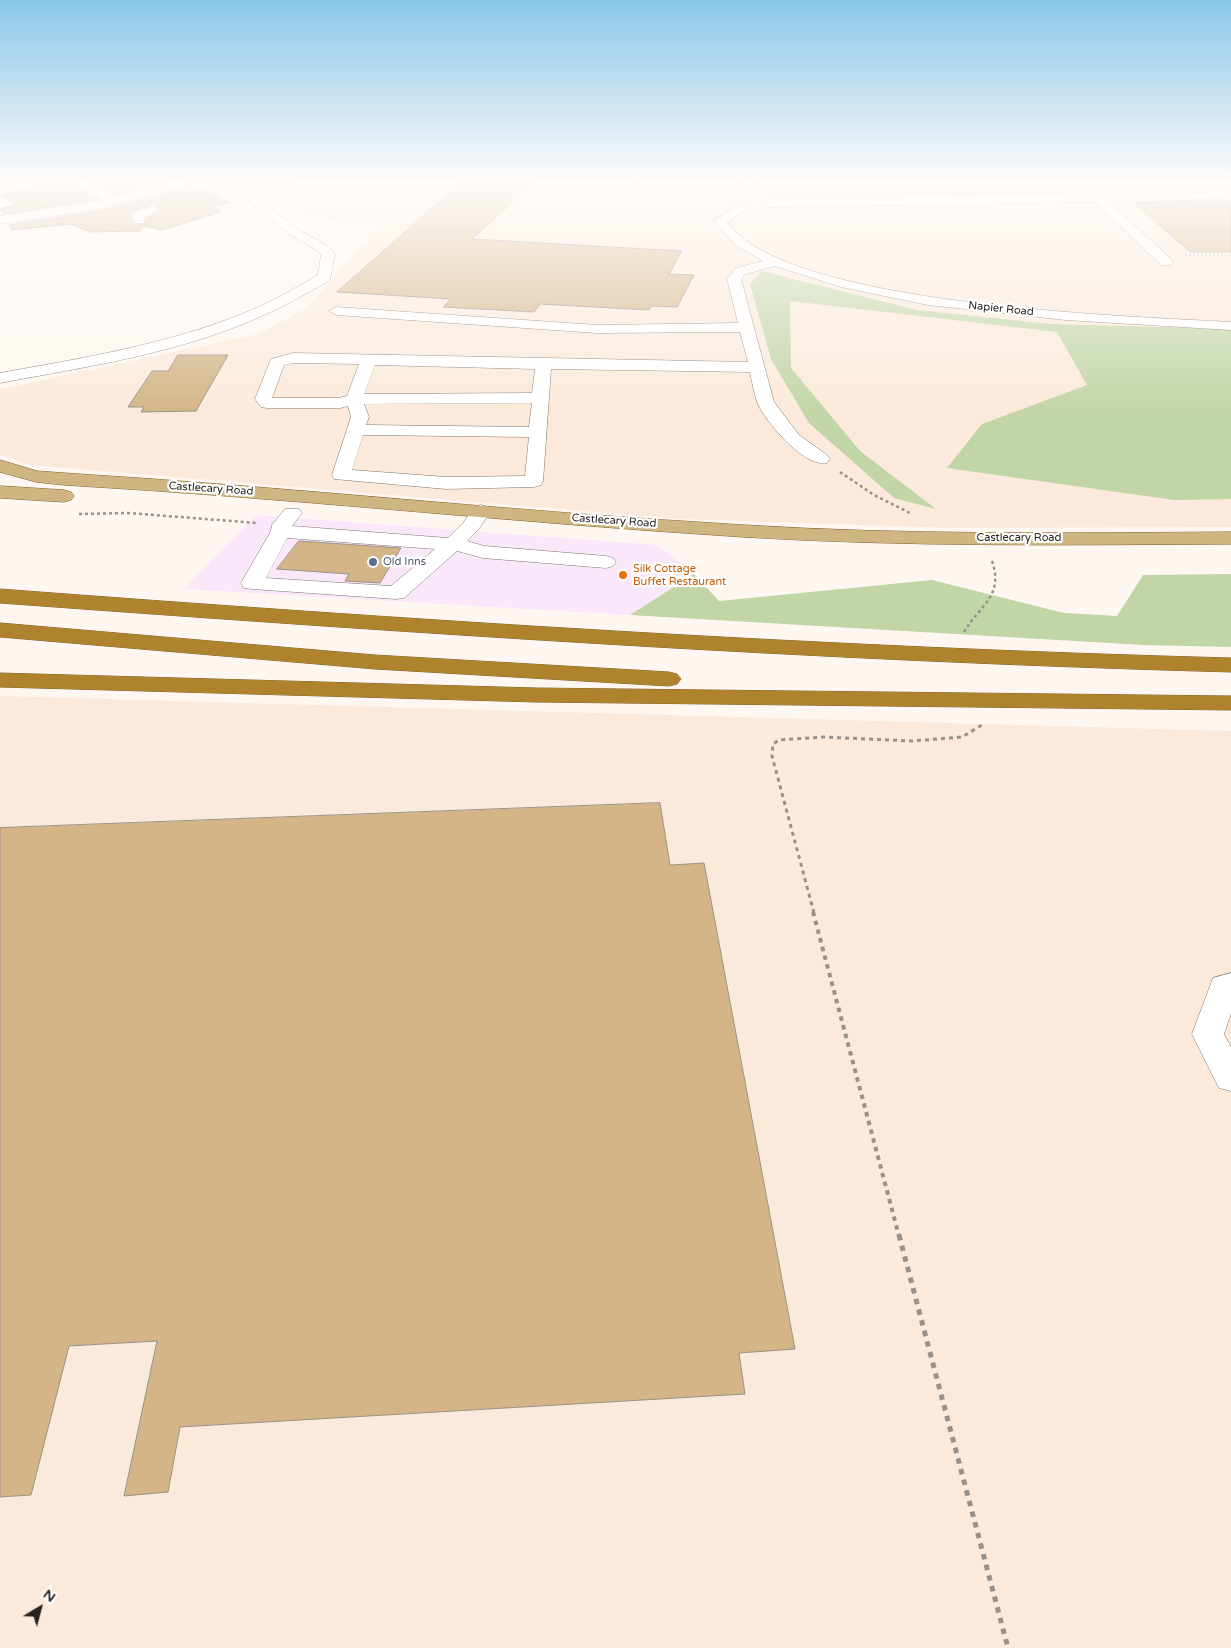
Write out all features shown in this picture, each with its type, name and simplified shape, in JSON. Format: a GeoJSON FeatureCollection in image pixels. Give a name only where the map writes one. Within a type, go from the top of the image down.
{"type":"FeatureCollection","features":[{"type":"Feature","properties":{"kind":"highway"},"geometry":{"type":"LineString","coordinates":[[0,596],[319,620],[677,642],[1082,662],[1231,665]]}},
{"type":"Feature","properties":{"kind":"highway"},"geometry":{"type":"LineString","coordinates":[[0,630],[395,663],[639,677],[1157,702]]}},
{"type":"Feature","properties":{"kind":"highway"},"geometry":{"type":"LineString","coordinates":[[0,680],[536,695],[1231,703]]}},
{"type":"Feature","properties":{"kind":"main road","name":"Castlecary Road"},"geometry":{"type":"LineString","coordinates":[[0,466],[36,476],[248,491],[728,546],[990,556],[1231,555]]}},
{"type":"Feature","properties":{"kind":"main road","name":"Castlecary Road"},"geometry":{"type":"LineString","coordinates":[[0,492],[285,523],[476,518],[840,536],[1231,538]]}},
{"type":"Feature","properties":{"kind":"street"},"geometry":{"type":"LineString","coordinates":[[0,378],[165,345],[239,322],[298,294],[325,277],[327,260]]}},
{"type":"Feature","properties":{"kind":"street","name":"Napier Road"},"geometry":{"type":"LineString","coordinates":[[772,260],[816,277],[942,304],[1089,318],[1231,326]]}},
{"type":"Feature","properties":{"kind":"street"},"geometry":{"type":"LineString","coordinates":[[776,262],[741,271],[734,279],[766,403],[793,439],[821,459]]}},
{"type":"Feature","properties":{"kind":"street"},"geometry":{"type":"LineString","coordinates":[[336,311],[597,329],[746,327]]}},
{"type":"Feature","properties":{"kind":"street"},"geometry":{"type":"LineString","coordinates":[[540,398],[354,399],[340,403],[268,403],[263,399],[277,362],[293,358],[757,367]]}},
{"type":"Feature","properties":{"kind":"street"},"geometry":{"type":"LineString","coordinates":[[369,360],[354,399],[360,417],[341,475],[446,483],[534,481],[543,364]]}},
{"type":"Feature","properties":{"kind":"street"},"geometry":{"type":"LineString","coordinates":[[356,430],[539,432]]}},
{"type":"Feature","properties":{"kind":"street"},"geometry":{"type":"LineString","coordinates":[[476,518],[453,544],[396,594],[252,584],[285,523],[453,544],[483,552],[606,562]]}},
{"type":"Feature","properties":{"kind":"street"},"geometry":{"type":"LineString","coordinates":[[1231,984],[1224,986],[1208,1034],[1231,1079]]}},
{"type":"Feature","properties":{"kind":"path"},"geometry":{"type":"LineString","coordinates":[[821,459],[874,495],[913,514]]}},
{"type":"Feature","properties":{"kind":"path"},"geometry":{"type":"LineString","coordinates":[[74,514],[138,513],[285,523]]}},
{"type":"Feature","properties":{"kind":"path"},"geometry":{"type":"LineString","coordinates":[[962,638],[967,627],[995,593],[999,574],[990,556]]}},
{"type":"Feature","properties":{"kind":"path"},"geometry":{"type":"LineString","coordinates":[[982,725],[962,737],[912,741],[823,738],[780,740],[773,744],[772,756],[1008,1648]]}},
{"type":"Feature","properties":{"kind":"shaded area"},"geometry":{"type":"Polygon","coordinates":[[[349,260],[1231,260],[1231,527],[951,528],[679,519],[30,465],[0,455],[0,389],[258,334],[307,308],[349,260]]]}},
{"type":"Feature","properties":{"kind":"shaded area"},"geometry":{"type":"Polygon","coordinates":[[[256,515],[657,545],[694,574],[630,615],[184,589],[256,515]]]}},
{"type":"Feature","properties":{"kind":"shaded area"},"geometry":{"type":"Polygon","coordinates":[[[0,696],[1231,731],[1231,1648],[0,1648],[0,696]]]}},
{"type":"Feature","properties":{"kind":"green space"},"geometry":{"type":"Polygon","coordinates":[[[762,271],[917,310],[1051,324],[1231,329],[1231,499],[1174,500],[947,468],[982,424],[1087,385],[1057,332],[790,301],[791,368],[860,451],[936,509],[894,498],[809,423],[771,359],[750,284],[762,271]]]}},
{"type":"Feature","properties":{"kind":"green space"},"geometry":{"type":"Polygon","coordinates":[[[694,574],[719,601],[932,580],[1064,613],[1117,616],[1143,575],[1231,574],[1231,647],[1143,645],[630,615],[694,574]]]}},
{"type":"Feature","properties":{"kind":"building"},"geometry":{"type":"Polygon","coordinates":[[[374,260],[677,260],[669,274],[694,275],[677,307],[651,306],[649,310],[540,304],[534,312],[443,307],[451,299],[337,292],[374,260]]]}},
{"type":"Feature","properties":{"kind":"building"},"geometry":{"type":"Polygon","coordinates":[[[178,355],[228,355],[196,411],[141,412],[144,407],[128,407],[152,371],[168,371],[178,355]]]}},
{"type":"Feature","properties":{"kind":"building"},"geometry":{"type":"Polygon","coordinates":[[[299,541],[401,548],[380,583],[345,581],[349,574],[277,569],[299,541]]]}},
{"type":"Feature","properties":{"kind":"building"},"geometry":{"type":"Polygon","coordinates":[[[660,803],[670,865],[704,863],[795,1349],[739,1353],[745,1394],[180,1427],[168,1492],[124,1496],[157,1341],[69,1346],[31,1495],[0,1497],[0,828],[660,803]]]}},
{"type":"Feature","properties":{"kind":"place","name":"Old Inns"},"geometry":{"type":"Point","coordinates":[373,562]}},
{"type":"Feature","properties":{"kind":"place","name":"Silk Cottage Buffet Restaurant"},"geometry":{"type":"Point","coordinates":[623,575]}}]}
